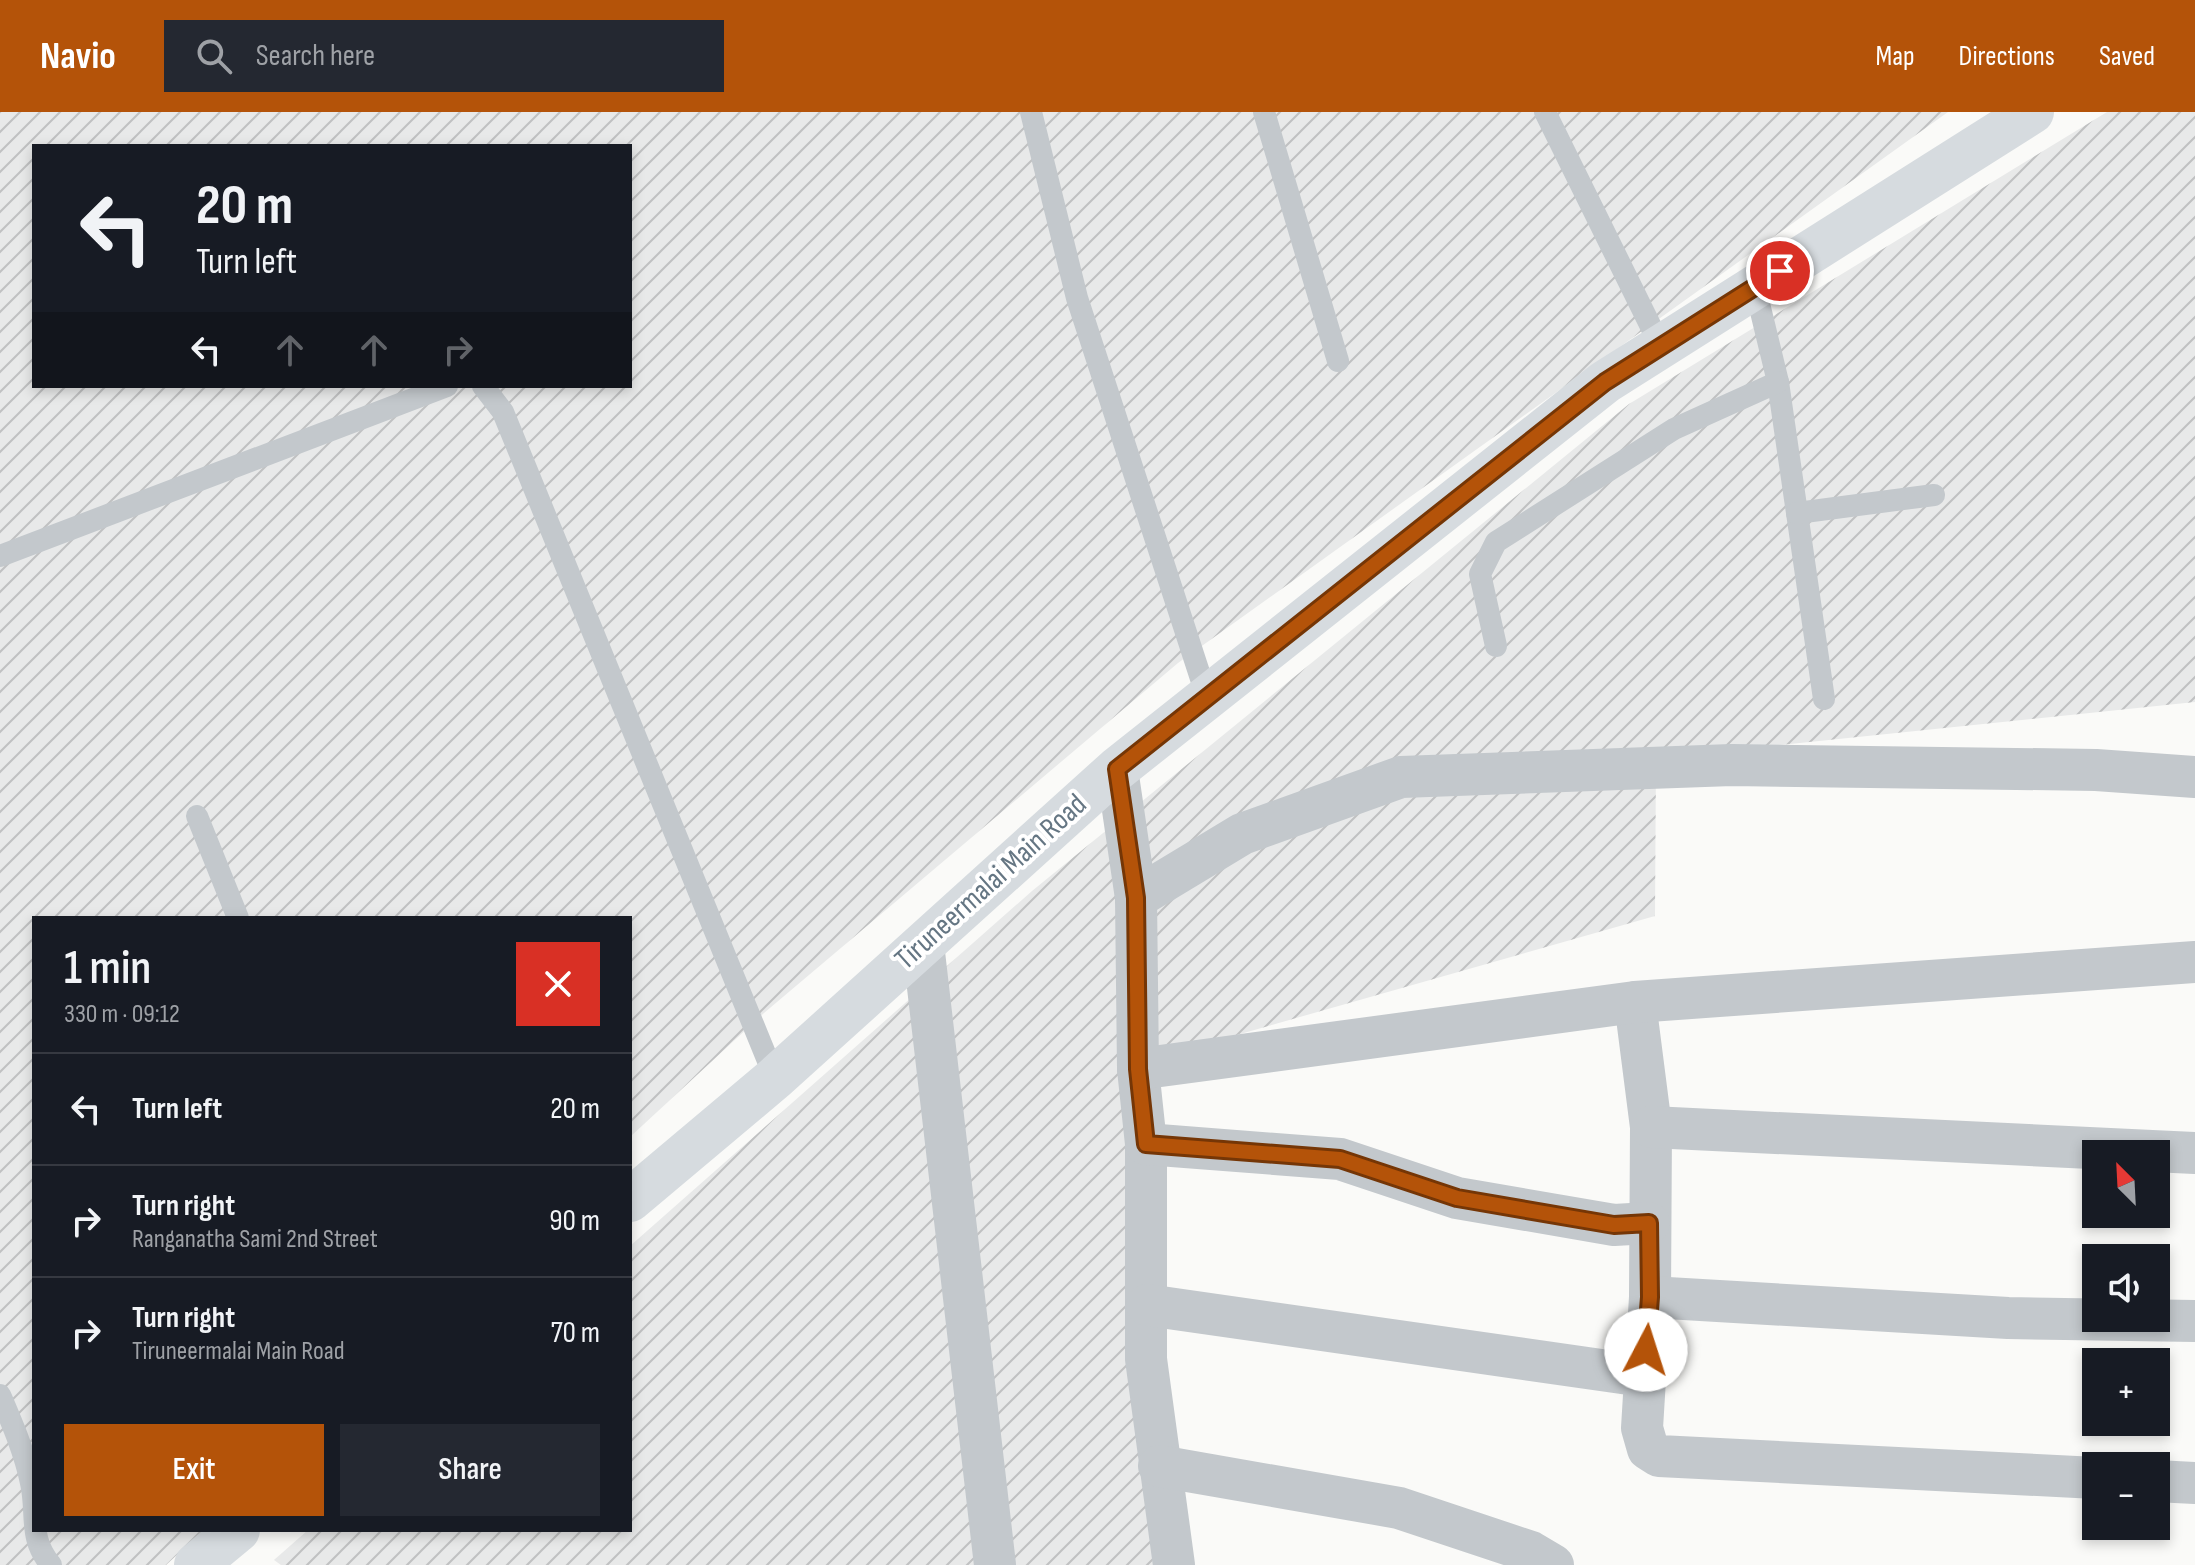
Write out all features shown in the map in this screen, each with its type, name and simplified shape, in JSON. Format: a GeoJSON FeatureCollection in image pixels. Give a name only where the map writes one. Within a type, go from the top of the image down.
{"type":"FeatureCollection","features":[{"type":"Feature","properties":{"kind":"main road","name":"Tiruneermalai Main Road"},"geometry":{"type":"LineString","coordinates":[[632,1198],[775,1078],[1117,769],[1605,382],[2032,112]]}},
{"type":"Feature","properties":{"kind":"main road"},"geometry":{"type":"LineString","coordinates":[[196,1565],[236,1532]]}},
{"type":"Feature","properties":{"kind":"street"},"geometry":{"type":"LineString","coordinates":[[1136,898],[1242,834],[1401,777],[1732,765],[2096,770],[2195,777]]}},
{"type":"Feature","properties":{"kind":"street"},"geometry":{"type":"LineString","coordinates":[[1117,769],[1136,898],[1138,1069],[1146,1144],[1146,1359],[1174,1565]]}},
{"type":"Feature","properties":{"kind":"street"},"geometry":{"type":"LineString","coordinates":[[923,944],[995,1565]]}},
{"type":"Feature","properties":{"kind":"street"},"geometry":{"type":"LineString","coordinates":[[1138,1069],[1635,1002],[2195,962]]}},
{"type":"Feature","properties":{"kind":"street"},"geometry":{"type":"LineString","coordinates":[[1635,1002],[1651,1127],[1650,1297],[1642,1428],[1648,1449],[1659,1456],[2082,1477]]}},
{"type":"Feature","properties":{"kind":"street"},"geometry":{"type":"LineString","coordinates":[[1651,1127],[2195,1153]]}},
{"type":"Feature","properties":{"kind":"street"},"geometry":{"type":"LineString","coordinates":[[1146,1144],[1340,1159],[1457,1198],[1614,1225],[1649,1223]]}},
{"type":"Feature","properties":{"kind":"street"},"geometry":{"type":"LineString","coordinates":[[1650,1297],[2008,1318],[2195,1321]]}},
{"type":"Feature","properties":{"kind":"street"},"geometry":{"type":"LineString","coordinates":[[1147,1305],[1643,1376]]}},
{"type":"Feature","properties":{"kind":"street"},"geometry":{"type":"LineString","coordinates":[[1159,1466],[1399,1508],[1531,1552],[1553,1565]]}},
{"type":"Feature","properties":{"kind":"street"},"geometry":{"type":"LineString","coordinates":[[2170,1482],[2195,1483]]}},
{"type":"Feature","properties":{"kind":"lane"},"geometry":{"type":"LineString","coordinates":[[1031,112],[1077,298],[1207,697]]}},
{"type":"Feature","properties":{"kind":"lane"},"geometry":{"type":"LineString","coordinates":[[1264,112],[1338,361]]}},
{"type":"Feature","properties":{"kind":"lane"},"geometry":{"type":"LineString","coordinates":[[1545,112],[1661,347]]}},
{"type":"Feature","properties":{"kind":"lane"},"geometry":{"type":"LineString","coordinates":[[1755,287],[1778,382],[1824,699]]}},
{"type":"Feature","properties":{"kind":"lane"},"geometry":{"type":"LineString","coordinates":[[1496,646],[1480,574],[1496,542],[1674,429],[1778,382]]}},
{"type":"Feature","properties":{"kind":"lane"},"geometry":{"type":"LineString","coordinates":[[0,556],[442,388]]}},
{"type":"Feature","properties":{"kind":"lane"},"geometry":{"type":"LineString","coordinates":[[485,388],[503,412],[775,1078]]}},
{"type":"Feature","properties":{"kind":"lane"},"geometry":{"type":"LineString","coordinates":[[1797,513],[1934,495]]}},
{"type":"Feature","properties":{"kind":"lane"},"geometry":{"type":"LineString","coordinates":[[197,816],[237,916]]}},
{"type":"Feature","properties":{"kind":"lane"},"geometry":{"type":"LineString","coordinates":[[0,1395],[32,1485]]}},
{"type":"Feature","properties":{"kind":"lane"},"geometry":{"type":"LineString","coordinates":[[35,1532],[51,1565]]}},
{"type":"Feature","properties":{"kind":"shaded area"},"geometry":{"type":"Polygon","coordinates":[[[0,112],[1948,112],[1178,663],[764,1013],[632,1135],[632,916],[32,916],[32,1532],[202,1532],[166,1565],[0,1565],[0,112]]]}},
{"type":"Feature","properties":{"kind":"shaded area"},"geometry":{"type":"Polygon","coordinates":[[[2107,112],[2195,112],[2195,702],[1656,758],[1655,916],[1131,1065],[1161,1565],[281,1565],[274,1560],[306,1532],[632,1532],[632,1244],[1032,891],[1629,404],[2107,112]]]}},
{"type":"Feature","properties":{"kind":"route"},"geometry":{"type":"LineString","coordinates":[[1646,1350],[1650,1297],[1649,1223],[1614,1225],[1457,1198],[1340,1159],[1146,1144],[1138,1069],[1136,898],[1117,769],[1605,382],[1780,271]]}}]}
